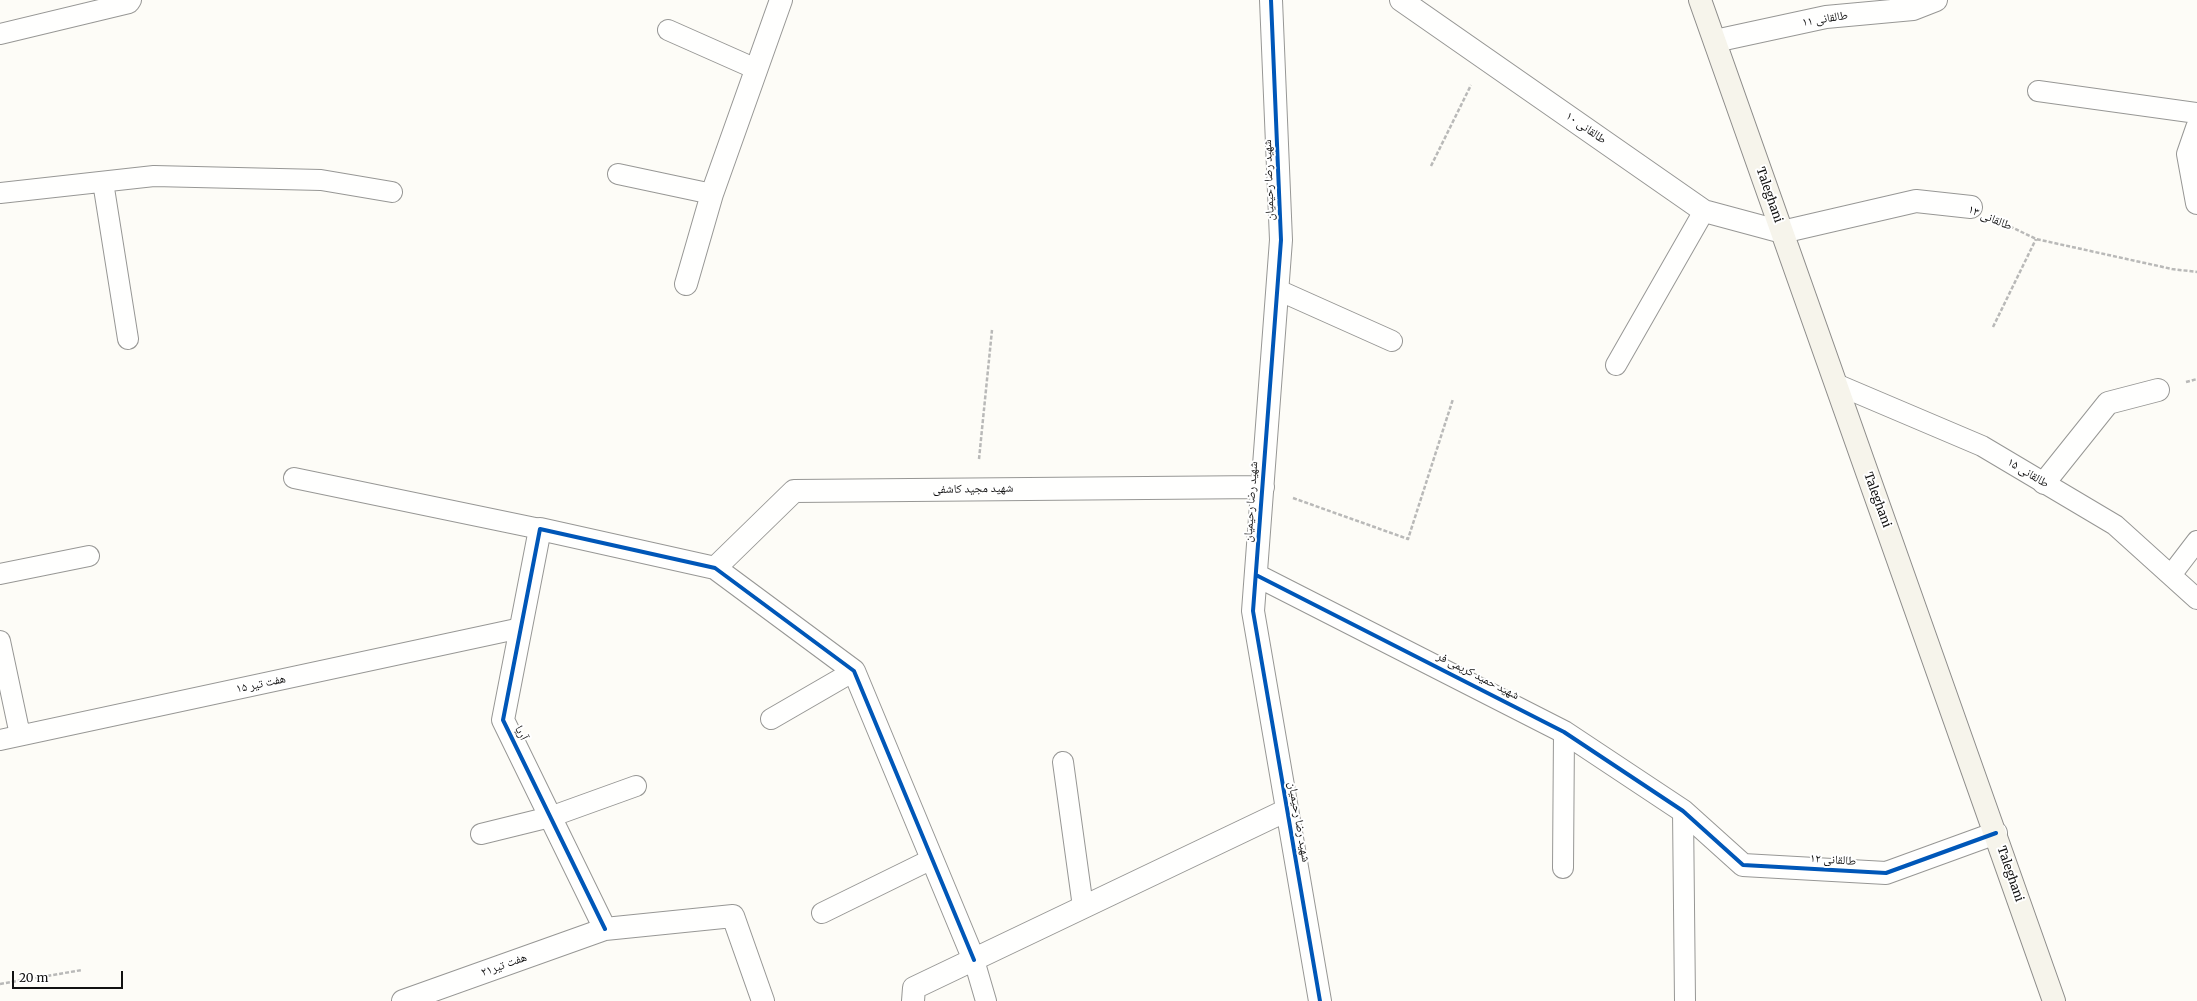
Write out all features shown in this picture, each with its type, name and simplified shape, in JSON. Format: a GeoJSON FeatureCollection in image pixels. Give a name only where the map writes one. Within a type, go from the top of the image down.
{"type":"FeatureCollection","features":[{"type":"Feature","properties":{"kind":"main road","name":"Taleghani"},"geometry":{"type":"LineString","coordinates":[[1700,0],[1996,833],[2054,1001]]}},
{"type":"Feature","properties":{"kind":"street"},"geometry":{"type":"LineString","coordinates":[[686,284],[712,194],[781,0]]}},
{"type":"Feature","properties":{"kind":"street","name":"شهید رضا رحیمیان"},"geometry":{"type":"LineString","coordinates":[[1271,0],[1282,240],[1253,611],[1320,1001]]}},
{"type":"Feature","properties":{"kind":"street","name":"طالقانی ۱۰"},"geometry":{"type":"LineString","coordinates":[[1401,0],[1704,211],[1782,232]]}},
{"type":"Feature","properties":{"kind":"street","name":"طالقانی ۱۱"},"geometry":{"type":"LineString","coordinates":[[1715,41],[1826,18],[1913,9],[1936,0]]}},
{"type":"Feature","properties":{"kind":"street"},"geometry":{"type":"LineString","coordinates":[[2197,128],[2188,154],[2197,203]]}},
{"type":"Feature","properties":{"kind":"street","name":"طالقانی ۱۳"},"geometry":{"type":"LineString","coordinates":[[1782,232],[1916,201],[1971,207]]}},
{"type":"Feature","properties":{"kind":"street"},"geometry":{"type":"LineString","coordinates":[[2044,483],[2108,403],[2158,390]]}},
{"type":"Feature","properties":{"kind":"street","name":"شهید مجید کاشفی"},"geometry":{"type":"LineString","coordinates":[[715,568],[794,491],[1262,487]]}},
{"type":"Feature","properties":{"kind":"street"},"geometry":{"type":"LineString","coordinates":[[540,529],[715,568],[854,671],[974,960]]}},
{"type":"Feature","properties":{"kind":"street","name":"آریا"},"geometry":{"type":"LineString","coordinates":[[540,529],[503,720],[605,929]]}},
{"type":"Feature","properties":{"kind":"street","name":"شهید حمید کریمی فر"},"geometry":{"type":"LineString","coordinates":[[1256,575],[1564,732],[1683,811]]}},
{"type":"Feature","properties":{"kind":"street"},"geometry":{"type":"LineString","coordinates":[[913,1001],[914,988],[1287,810]]}},
{"type":"Feature","properties":{"kind":"street","name":"طالقانی ۱۲"},"geometry":{"type":"LineString","coordinates":[[1683,811],[1743,865],[1886,874],[1996,833]]}},
{"type":"Feature","properties":{"kind":"street","name":"هفت تیر۲۱"},"geometry":{"type":"LineString","coordinates":[[404,1001],[605,929],[734,916],[763,1001]]}},
{"type":"Feature","properties":{"kind":"lane"},"geometry":{"type":"LineString","coordinates":[[0,34],[129,3],[131,0]]}},
{"type":"Feature","properties":{"kind":"lane"},"geometry":{"type":"LineString","coordinates":[[668,30],[756,69]]}},
{"type":"Feature","properties":{"kind":"lane"},"geometry":{"type":"LineString","coordinates":[[2038,91],[2197,113]]}},
{"type":"Feature","properties":{"kind":"lane"},"geometry":{"type":"LineString","coordinates":[[618,174],[712,194]]}},
{"type":"Feature","properties":{"kind":"lane"},"geometry":{"type":"LineString","coordinates":[[0,193],[154,176],[321,180],[392,192]]}},
{"type":"Feature","properties":{"kind":"lane"},"geometry":{"type":"LineString","coordinates":[[103,182],[128,338]]}},
{"type":"Feature","properties":{"kind":"lane"},"geometry":{"type":"LineString","coordinates":[[1616,364],[1704,211]]}},
{"type":"Feature","properties":{"kind":"lane"},"geometry":{"type":"LineString","coordinates":[[1278,290],[1392,341]]}},
{"type":"Feature","properties":{"kind":"lane","name":"طالقانی ۱۵"},"geometry":{"type":"LineString","coordinates":[[1836,384],[1982,446],[2115,525],[2197,599]]}},
{"type":"Feature","properties":{"kind":"lane"},"geometry":{"type":"LineString","coordinates":[[294,478],[540,529]]}},
{"type":"Feature","properties":{"kind":"lane"},"geometry":{"type":"LineString","coordinates":[[2170,575],[2197,541]]}},
{"type":"Feature","properties":{"kind":"lane"},"geometry":{"type":"LineString","coordinates":[[0,574],[89,556]]}},
{"type":"Feature","properties":{"kind":"lane","name":"هفت تیر ۱۵"},"geometry":{"type":"LineString","coordinates":[[0,740],[521,628]]}},
{"type":"Feature","properties":{"kind":"lane"},"geometry":{"type":"LineString","coordinates":[[0,641],[20,735]]}},
{"type":"Feature","properties":{"kind":"lane"},"geometry":{"type":"LineString","coordinates":[[771,718],[854,671]]}},
{"type":"Feature","properties":{"kind":"lane"},"geometry":{"type":"LineString","coordinates":[[1563,868],[1564,732]]}},
{"type":"Feature","properties":{"kind":"lane"},"geometry":{"type":"LineString","coordinates":[[1063,762],[1083,907]]}},
{"type":"Feature","properties":{"kind":"lane"},"geometry":{"type":"LineString","coordinates":[[481,834],[550,817],[636,786]]}},
{"type":"Feature","properties":{"kind":"lane"},"geometry":{"type":"LineString","coordinates":[[1683,811],[1685,1001]]}},
{"type":"Feature","properties":{"kind":"lane"},"geometry":{"type":"LineString","coordinates":[[822,913],[932,859]]}},
{"type":"Feature","properties":{"kind":"lane"},"geometry":{"type":"LineString","coordinates":[[974,960],[986,1001]]}},
{"type":"Feature","properties":{"kind":"path"},"geometry":{"type":"LineString","coordinates":[[1431,166],[1484,58]]}},
{"type":"Feature","properties":{"kind":"path"},"geometry":{"type":"LineString","coordinates":[[1993,327],[2036,239]]}},
{"type":"Feature","properties":{"kind":"path"},"geometry":{"type":"LineString","coordinates":[[976,489],[992,330]]}},
{"type":"Feature","properties":{"kind":"path"},"geometry":{"type":"LineString","coordinates":[[1262,487],[1408,539],[1453,399]]}},
{"type":"Feature","properties":{"kind":"path"},"geometry":{"type":"LineString","coordinates":[[0,984],[82,970]]}},
{"type":"Feature","properties":{"kind":"cycle path"},"geometry":{"type":"LineString","coordinates":[[1271,0],[1281,240],[1253,611],[1320,1001]]}},
{"type":"Feature","properties":{"kind":"cycle path"},"geometry":{"type":"LineString","coordinates":[[605,929],[503,720],[540,529],[715,568],[854,671],[974,960]]}},
{"type":"Feature","properties":{"kind":"cycle path"},"geometry":{"type":"LineString","coordinates":[[1256,575],[1564,732],[1683,811],[1743,865],[1886,873],[1996,833]]}}]}
